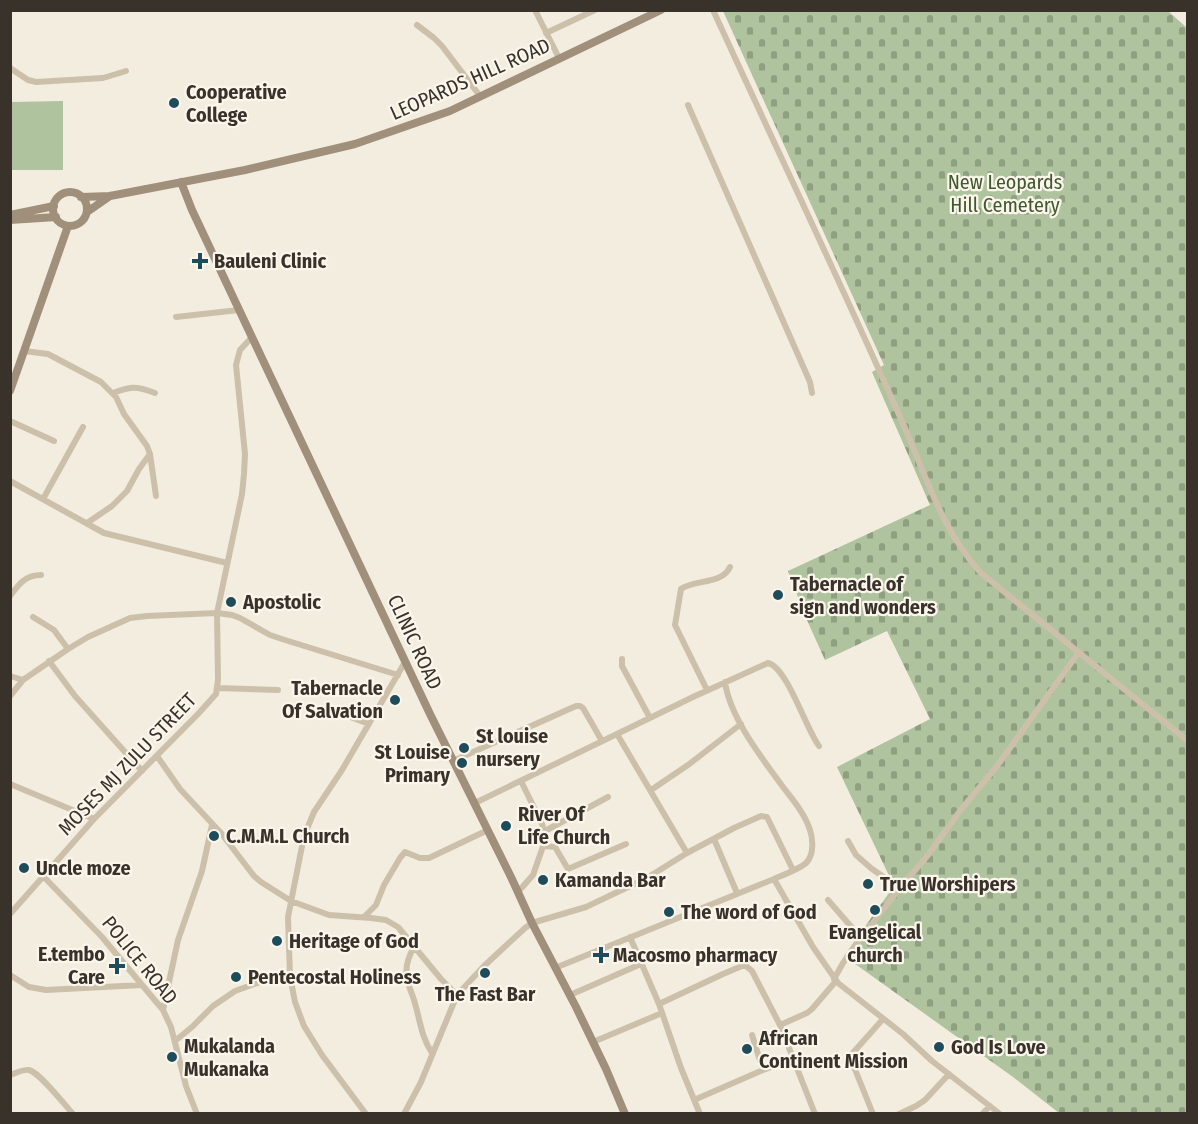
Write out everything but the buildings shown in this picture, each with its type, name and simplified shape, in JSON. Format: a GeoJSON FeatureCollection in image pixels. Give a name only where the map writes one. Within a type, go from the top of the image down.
{"type":"FeatureCollection","features":[{"type":"Feature","properties":{"kind":"street"},"geometry":{"type":"LineString","coordinates":[[536,10],[559,58]]}},
{"type":"Feature","properties":{"kind":"street"},"geometry":{"type":"LineString","coordinates":[[546,33],[596,10]]}},
{"type":"Feature","properties":{"kind":"street","name":"LEOPARDS HILL ROAD"},"geometry":{"type":"LineString","coordinates":[[81,196],[110,196],[245,170],[355,144],[438,116],[661,10]]}},
{"type":"Feature","properties":{"kind":"street"},"geometry":{"type":"LineString","coordinates":[[713,10],[952,535],[981,573],[1188,741]]}},
{"type":"Feature","properties":{"kind":"street"},"geometry":{"type":"LineString","coordinates":[[417,25],[442,46],[480,96]]}},
{"type":"Feature","properties":{"kind":"street"},"geometry":{"type":"LineString","coordinates":[[10,68],[28,80],[36,82],[102,78],[126,71]]}},
{"type":"Feature","properties":{"kind":"street"},"geometry":{"type":"LineString","coordinates":[[688,105],[810,382],[812,393]]}},
{"type":"Feature","properties":{"kind":"street","name":"CLINIC ROAD"},"geometry":{"type":"LineString","coordinates":[[180,182],[405,662],[532,923],[593,1042],[625,1113]]}},
{"type":"Feature","properties":{"kind":"street"},"geometry":{"type":"LineString","coordinates":[[75,193],[81,196],[87,212],[81,222],[68,226],[56,217],[54,206],[57,200],[65,194],[75,193]]}},
{"type":"Feature","properties":{"kind":"street","name":"LEOPARDS HILL ROAD"},"geometry":{"type":"LineString","coordinates":[[87,212],[110,196]]}},
{"type":"Feature","properties":{"kind":"street"},"geometry":{"type":"LineString","coordinates":[[10,215],[54,206]]}},
{"type":"Feature","properties":{"kind":"street"},"geometry":{"type":"LineString","coordinates":[[10,220],[56,217]]}},
{"type":"Feature","properties":{"kind":"street"},"geometry":{"type":"LineString","coordinates":[[10,391],[68,226]]}},
{"type":"Feature","properties":{"kind":"street"},"geometry":{"type":"LineString","coordinates":[[176,317],[239,310]]}},
{"type":"Feature","properties":{"kind":"street","name":"MOSES MJ ZULU STREET"},"geometry":{"type":"LineString","coordinates":[[10,914],[94,819],[211,700],[217,688],[217,613],[244,474],[245,454],[237,357],[252,337]]}},
{"type":"Feature","properties":{"kind":"street"},"geometry":{"type":"LineString","coordinates":[[24,351],[48,354],[101,382],[113,393],[124,414],[147,446],[156,496]]}},
{"type":"Feature","properties":{"kind":"street"},"geometry":{"type":"LineString","coordinates":[[113,393],[135,387],[155,393]]}},
{"type":"Feature","properties":{"kind":"street"},"geometry":{"type":"LineString","coordinates":[[10,421],[54,441]]}},
{"type":"Feature","properties":{"kind":"street"},"geometry":{"type":"LineString","coordinates":[[43,499],[83,427]]}},
{"type":"Feature","properties":{"kind":"street"},"geometry":{"type":"LineString","coordinates":[[87,523],[112,506],[127,491],[150,454]]}},
{"type":"Feature","properties":{"kind":"street"},"geometry":{"type":"LineString","coordinates":[[10,481],[104,533],[227,563]]}},
{"type":"Feature","properties":{"kind":"street"},"geometry":{"type":"LineString","coordinates":[[707,690],[675,625],[681,589],[725,574],[730,567]]}},
{"type":"Feature","properties":{"kind":"street"},"geometry":{"type":"LineString","coordinates":[[10,596],[28,577],[41,575]]}},
{"type":"Feature","properties":{"kind":"street"},"geometry":{"type":"LineString","coordinates":[[10,696],[23,680],[88,637],[130,618],[147,616],[217,613],[232,615],[270,635],[398,675]]}},
{"type":"Feature","properties":{"kind":"street"},"geometry":{"type":"LineString","coordinates":[[33,617],[54,630],[68,649]]}},
{"type":"Feature","properties":{"kind":"street"},"geometry":{"type":"LineString","coordinates":[[780,1024],[812,1009],[835,980],[843,963],[861,938],[997,766],[1079,652]]}},
{"type":"Feature","properties":{"kind":"street"},"geometry":{"type":"LineString","coordinates":[[622,659],[622,666],[650,718]]}},
{"type":"Feature","properties":{"kind":"street"},"geometry":{"type":"LineString","coordinates":[[49,662],[75,696],[142,771]]}},
{"type":"Feature","properties":{"kind":"street"},"geometry":{"type":"LineString","coordinates":[[366,1113],[322,1055],[304,1026],[295,1002],[290,976],[288,917],[304,836],[310,819],[342,770],[405,662]]}},
{"type":"Feature","properties":{"kind":"street"},"geometry":{"type":"LineString","coordinates":[[475,803],[707,690],[768,663],[777,667],[819,746]]}},
{"type":"Feature","properties":{"kind":"street"},"geometry":{"type":"LineString","coordinates":[[10,676],[23,680]]}},
{"type":"Feature","properties":{"kind":"street"},"geometry":{"type":"LineString","coordinates":[[555,968],[774,879],[807,862],[812,852],[811,831],[799,808],[767,765],[741,724],[728,697],[725,682]]}},
{"type":"Feature","properties":{"kind":"street"},"geometry":{"type":"LineString","coordinates":[[217,688],[278,690]]}},
{"type":"Feature","properties":{"kind":"street"},"geometry":{"type":"LineString","coordinates":[[453,761],[576,706],[583,708],[602,741]]}},
{"type":"Feature","properties":{"kind":"street"},"geometry":{"type":"LineString","coordinates":[[326,708],[369,724]]}},
{"type":"Feature","properties":{"kind":"street"},"geometry":{"type":"LineString","coordinates":[[651,790],[741,724]]}},
{"type":"Feature","properties":{"kind":"street"},"geometry":{"type":"LineString","coordinates":[[617,734],[687,853]]}},
{"type":"Feature","properties":{"kind":"street"},"geometry":{"type":"LineString","coordinates":[[157,756],[180,789],[261,882],[291,901],[329,915],[364,917],[393,923],[457,995]]}},
{"type":"Feature","properties":{"kind":"street"},"geometry":{"type":"LineString","coordinates":[[518,892],[533,875],[546,838],[545,831],[521,781]]}},
{"type":"Feature","properties":{"kind":"street"},"geometry":{"type":"LineString","coordinates":[[10,784],[94,819]]}},
{"type":"Feature","properties":{"kind":"street"},"geometry":{"type":"LineString","coordinates":[[545,831],[608,797]]}},
{"type":"Feature","properties":{"kind":"street"},"geometry":{"type":"LineString","coordinates":[[404,1113],[421,1082],[457,995],[484,966],[532,923],[586,907],[646,878],[714,838],[748,821],[764,816],[767,817],[794,870]]}},
{"type":"Feature","properties":{"kind":"street"},"geometry":{"type":"LineString","coordinates":[[163,1010],[178,940],[202,871],[212,825]]}},
{"type":"Feature","properties":{"kind":"street"},"geometry":{"type":"LineString","coordinates":[[364,917],[373,909],[390,874],[405,852],[420,858],[429,858],[488,830]]}},
{"type":"Feature","properties":{"kind":"street"},"geometry":{"type":"LineString","coordinates":[[714,838],[737,893]]}},
{"type":"Feature","properties":{"kind":"street"},"geometry":{"type":"LineString","coordinates":[[848,841],[856,855],[867,865],[900,888]]}},
{"type":"Feature","properties":{"kind":"street"},"geometry":{"type":"LineString","coordinates":[[544,846],[555,847],[567,869],[626,844]]}},
{"type":"Feature","properties":{"kind":"street","name":"POLICE ROAD"},"geometry":{"type":"LineString","coordinates":[[44,876],[102,937],[163,1010],[175,1041],[186,1086],[197,1113]]}},
{"type":"Feature","properties":{"kind":"street"},"geometry":{"type":"LineString","coordinates":[[774,879],[835,980],[903,1034],[932,1061],[1000,1113]]}},
{"type":"Feature","properties":{"kind":"street"},"geometry":{"type":"LineString","coordinates":[[828,900],[861,938]]}},
{"type":"Feature","properties":{"kind":"street"},"geometry":{"type":"LineString","coordinates":[[630,937],[700,1113]]}},
{"type":"Feature","properties":{"kind":"street"},"geometry":{"type":"LineString","coordinates":[[414,947],[408,958],[406,976],[422,1034],[432,1053]]}},
{"type":"Feature","properties":{"kind":"street"},"geometry":{"type":"LineString","coordinates":[[570,995],[641,964]]}},
{"type":"Feature","properties":{"kind":"street"},"geometry":{"type":"LineString","coordinates":[[658,1004],[746,966],[752,971],[780,1024],[813,1113]]}},
{"type":"Feature","properties":{"kind":"street"},"geometry":{"type":"LineString","coordinates":[[10,975],[29,987],[46,990],[142,985]]}},
{"type":"Feature","properties":{"kind":"street"},"geometry":{"type":"LineString","coordinates":[[175,1041],[213,1006],[236,991],[257,982],[290,976]]}},
{"type":"Feature","properties":{"kind":"street"},"geometry":{"type":"LineString","coordinates":[[593,1042],[662,1013]]}},
{"type":"Feature","properties":{"kind":"street"},"geometry":{"type":"LineString","coordinates":[[873,1113],[852,1062],[851,1054],[883,1019]]}},
{"type":"Feature","properties":{"kind":"street"},"geometry":{"type":"LineString","coordinates":[[752,1035],[763,1070]]}},
{"type":"Feature","properties":{"kind":"street"},"geometry":{"type":"LineString","coordinates":[[694,1100],[794,1059]]}},
{"type":"Feature","properties":{"kind":"street"},"geometry":{"type":"LineString","coordinates":[[10,1075],[26,1070],[33,1072],[73,1113]]}},
{"type":"Feature","properties":{"kind":"street"},"geometry":{"type":"LineString","coordinates":[[899,1113],[925,1100],[949,1074]]}},
{"type":"Feature","properties":{"kind":"street"},"geometry":{"type":"LineString","coordinates":[[981,1113],[990,1106]]}},
{"type":"Feature","properties":{"kind":"green space","name":"New Leopards Hill Cemetery"},"geometry":{"type":"Polygon","coordinates":[[[1167,10],[1187,28],[1187,1113],[1059,1113],[1013,1077],[844,956],[894,886],[837,767],[930,719],[887,631],[825,660],[788,571],[930,505],[872,372],[884,365],[723,11],[1167,10]]]}},
{"type":"Feature","properties":{"kind":"green space"},"geometry":{"type":"Polygon","coordinates":[[[63,101],[63,170],[11,170],[11,102],[63,101]]]}},
{"type":"Feature","properties":{"kind":"place","name":"Cooperative College"},"geometry":{"type":"Point","coordinates":[174,103]}},
{"type":"Feature","properties":{"kind":"place","name":"Bauleni Clinic"},"geometry":{"type":"Point","coordinates":[200,261]}},
{"type":"Feature","properties":{"kind":"place","name":"Tabernacle of sign and wonders"},"geometry":{"type":"Point","coordinates":[778,595]}},
{"type":"Feature","properties":{"kind":"place","name":"Apostolic"},"geometry":{"type":"Point","coordinates":[231,602]}},
{"type":"Feature","properties":{"kind":"place","name":"Tabernacle Of Salvation"},"geometry":{"type":"Point","coordinates":[395,700]}},
{"type":"Feature","properties":{"kind":"place","name":"St louise nursery"},"geometry":{"type":"Point","coordinates":[464,748]}},
{"type":"Feature","properties":{"kind":"place","name":"St Louise Primary"},"geometry":{"type":"Point","coordinates":[462,763]}},
{"type":"Feature","properties":{"kind":"place","name":"River Of Life Church"},"geometry":{"type":"Point","coordinates":[506,826]}},
{"type":"Feature","properties":{"kind":"place","name":"C.M.M.L Church"},"geometry":{"type":"Point","coordinates":[214,836]}},
{"type":"Feature","properties":{"kind":"place","name":"Uncle moze"},"geometry":{"type":"Point","coordinates":[24,868]}},
{"type":"Feature","properties":{"kind":"place","name":"Kamanda Bar"},"geometry":{"type":"Point","coordinates":[543,880]}},
{"type":"Feature","properties":{"kind":"place","name":"True Worshipers"},"geometry":{"type":"Point","coordinates":[868,884]}},
{"type":"Feature","properties":{"kind":"place","name":"Evangelical church"},"geometry":{"type":"Point","coordinates":[875,910]}},
{"type":"Feature","properties":{"kind":"place","name":"The word of God"},"geometry":{"type":"Point","coordinates":[669,912]}},
{"type":"Feature","properties":{"kind":"place","name":"Heritage of God"},"geometry":{"type":"Point","coordinates":[277,941]}},
{"type":"Feature","properties":{"kind":"place","name":"Macosmo pharmacy"},"geometry":{"type":"Point","coordinates":[601,955]}},
{"type":"Feature","properties":{"kind":"place","name":"E.tembo Care"},"geometry":{"type":"Point","coordinates":[117,966]}},
{"type":"Feature","properties":{"kind":"place","name":"The Fast Bar"},"geometry":{"type":"Point","coordinates":[485,973]}},
{"type":"Feature","properties":{"kind":"place","name":"Pentecostal Holiness"},"geometry":{"type":"Point","coordinates":[236,977]}},
{"type":"Feature","properties":{"kind":"place","name":"God Is Love"},"geometry":{"type":"Point","coordinates":[939,1047]}},
{"type":"Feature","properties":{"kind":"place","name":"African Continent Mission"},"geometry":{"type":"Point","coordinates":[747,1049]}},
{"type":"Feature","properties":{"kind":"place","name":"Mukalanda Mukanaka"},"geometry":{"type":"Point","coordinates":[172,1057]}}]}
